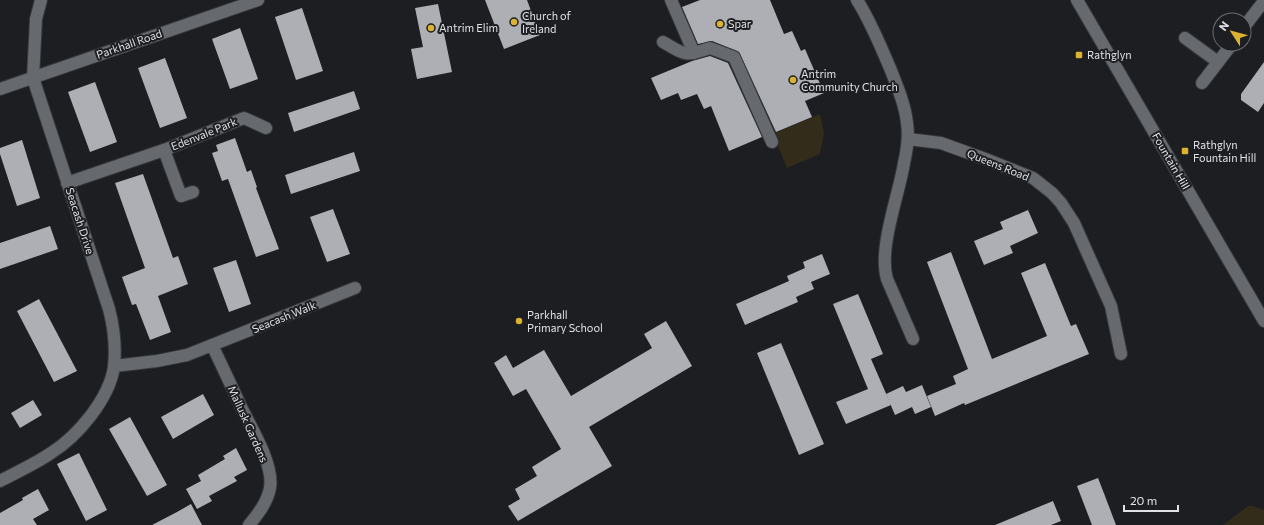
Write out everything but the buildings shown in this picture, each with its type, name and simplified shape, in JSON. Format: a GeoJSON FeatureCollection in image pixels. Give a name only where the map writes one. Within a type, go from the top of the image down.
{"type":"FeatureCollection","features":[{"type":"Feature","properties":{"kind":"street"},"geometry":{"type":"LineString","coordinates":[[33,78],[35,33],[41,0]]}},
{"type":"Feature","properties":{"kind":"street","name":"Parkhall Road"},"geometry":{"type":"LineString","coordinates":[[0,89],[258,0]]}},
{"type":"Feature","properties":{"kind":"street"},"geometry":{"type":"LineString","coordinates":[[671,0],[694,53]]}},
{"type":"Feature","properties":{"kind":"street"},"geometry":{"type":"LineString","coordinates":[[857,0],[875,32],[897,86],[905,111],[908,139],[886,242],[885,268],[887,279],[914,339]]}},
{"type":"Feature","properties":{"kind":"street","name":"Fountain Hill"},"geometry":{"type":"LineString","coordinates":[[1077,0],[1264,321]]}},
{"type":"Feature","properties":{"kind":"street"},"geometry":{"type":"LineString","coordinates":[[1252,17],[1264,1]]}},
{"type":"Feature","properties":{"kind":"street"},"geometry":{"type":"LineString","coordinates":[[1185,38],[1218,62]]}},
{"type":"Feature","properties":{"kind":"street"},"geometry":{"type":"LineString","coordinates":[[663,42],[684,54],[694,53],[710,48],[734,57],[772,142]]}},
{"type":"Feature","properties":{"kind":"street"},"geometry":{"type":"LineString","coordinates":[[1202,83],[1226,52]]}},
{"type":"Feature","properties":{"kind":"street","name":"Seacash Drive"},"geometry":{"type":"LineString","coordinates":[[0,481],[52,453],[79,429],[92,414],[103,395],[110,382],[114,366],[114,335],[112,322],[33,78]]}},
{"type":"Feature","properties":{"kind":"street","name":"Edenvale Park"},"geometry":{"type":"LineString","coordinates":[[67,183],[164,150],[244,118],[266,128]]}},
{"type":"Feature","properties":{"kind":"street","name":"Queens Road"},"geometry":{"type":"LineString","coordinates":[[908,139],[929,141],[953,147],[1033,178],[1048,188],[1062,203],[1074,223],[1111,306],[1121,354]]}},
{"type":"Feature","properties":{"kind":"street","name":"Edenvale Park"},"geometry":{"type":"LineString","coordinates":[[164,150],[181,196],[193,192]]}},
{"type":"Feature","properties":{"kind":"street","name":"Seacash Walk"},"geometry":{"type":"LineString","coordinates":[[212,345],[355,288]]}},
{"type":"Feature","properties":{"kind":"street"},"geometry":{"type":"LineString","coordinates":[[114,366],[176,358],[212,345]]}},
{"type":"Feature","properties":{"kind":"street","name":"Mallusk Gardens"},"geometry":{"type":"LineString","coordinates":[[212,345],[262,451],[269,472],[270,488],[268,496],[260,512],[249,525]]}},
{"type":"Feature","properties":{"kind":"shaded area"},"geometry":{"type":"Polygon","coordinates":[[[820,114],[824,133],[820,154],[787,168],[773,134],[820,114]]]}},
{"type":"Feature","properties":{"kind":"shaded area"},"geometry":{"type":"Polygon","coordinates":[[[1248,506],[1253,506],[1264,510],[1264,525],[1223,525],[1248,506]]]}},
{"type":"Feature","properties":{"kind":"place","name":"Church of Ireland"},"geometry":{"type":"Point","coordinates":[514,22]}},
{"type":"Feature","properties":{"kind":"place","name":"Spar"},"geometry":{"type":"Point","coordinates":[720,24]}},
{"type":"Feature","properties":{"kind":"place","name":"Antrim Elim"},"geometry":{"type":"Point","coordinates":[431,28]}},
{"type":"Feature","properties":{"kind":"place","name":"Rathglyn"},"geometry":{"type":"Point","coordinates":[1079,55]}},
{"type":"Feature","properties":{"kind":"place","name":"Antrim Community Church"},"geometry":{"type":"Point","coordinates":[793,80]}},
{"type":"Feature","properties":{"kind":"place","name":"Rathglyn Fountain Hill"},"geometry":{"type":"Point","coordinates":[1185,151]}},
{"type":"Feature","properties":{"kind":"place","name":"Parkhall Primary School"},"geometry":{"type":"Point","coordinates":[519,321]}}]}
